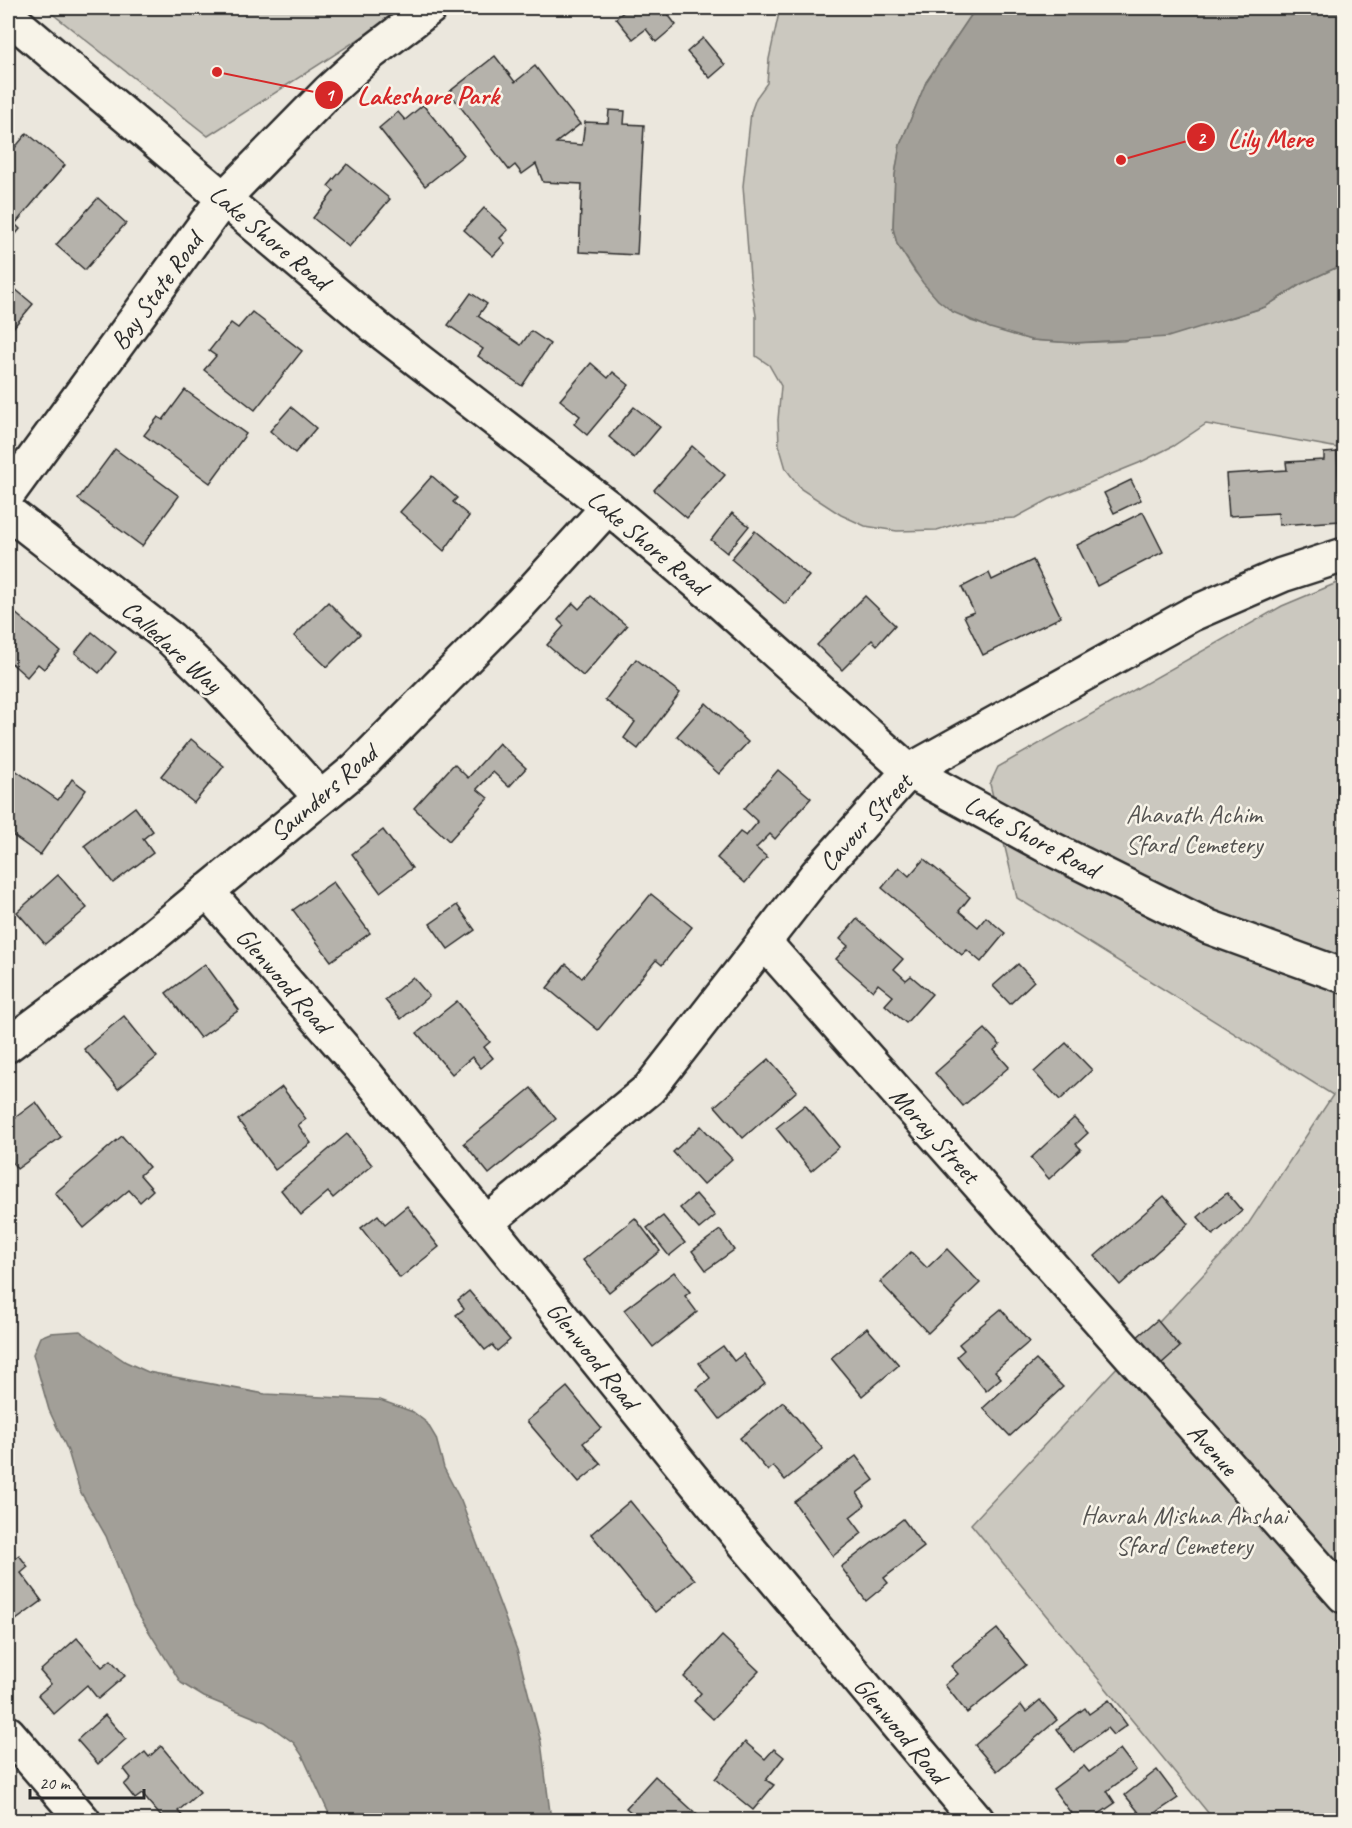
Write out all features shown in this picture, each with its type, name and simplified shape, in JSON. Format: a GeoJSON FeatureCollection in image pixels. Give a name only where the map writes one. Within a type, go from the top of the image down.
{"type":"FeatureCollection","features":[{"type":"Feature","properties":{"kind":"street","name":"Bay State Road"},"geometry":{"type":"LineString","coordinates":[[8,494],[224,198],[329,91],[371,52],[430,8]]}},
{"type":"Feature","properties":{"kind":"street","name":"Lake Shore Road"},"geometry":{"type":"LineString","coordinates":[[8,16],[379,330],[608,507],[720,602],[909,771],[1052,849],[1209,927],[1344,976]]}},
{"type":"Feature","properties":{"kind":"street","name":"Saunders Road"},"geometry":{"type":"LineString","coordinates":[[8,1045],[143,944],[356,769],[504,620],[608,507]]}},
{"type":"Feature","properties":{"kind":"street","name":"Calledare Way"},"geometry":{"type":"LineString","coordinates":[[8,512],[171,639],[218,685],[320,797]]}},
{"type":"Feature","properties":{"kind":"street","name":"Cavour Street"},"geometry":{"type":"LineString","coordinates":[[486,1223],[649,1089],[817,874],[909,771],[1191,614],[1282,575],[1344,555]]}},
{"type":"Feature","properties":{"kind":"street","name":"Glenwood Road"},"geometry":{"type":"LineString","coordinates":[[207,891],[365,1073],[745,1544],[977,1821]]}},
{"type":"Feature","properties":{"kind":"street","name":"Moray Street"},"geometry":{"type":"LineString","coordinates":[[764,942],[1106,1328]]}},
{"type":"Feature","properties":{"kind":"street","name":"Avenue"},"geometry":{"type":"LineString","coordinates":[[1106,1328],[1344,1596]]}},
{"type":"Feature","properties":{"kind":"street"},"geometry":{"type":"LineString","coordinates":[[8,1733],[83,1821]]}},
{"type":"Feature","properties":{"kind":"green space"},"geometry":{"type":"Polygon","coordinates":[[[45,8],[407,8],[208,136],[45,8]]]}},
{"type":"Feature","properties":{"kind":"green space"},"geometry":{"type":"Polygon","coordinates":[[[780,8],[976,8],[926,82],[900,145],[895,175],[893,228],[897,244],[915,272],[938,300],[971,321],[1031,340],[1074,343],[1123,341],[1234,317],[1265,307],[1301,284],[1344,264],[1344,449],[1206,424],[1173,446],[1139,463],[1050,499],[1015,518],[966,521],[937,530],[897,531],[865,526],[841,515],[801,489],[786,469],[779,445],[778,420],[781,386],[769,365],[756,356],[756,316],[750,277],[743,186],[751,112],[756,98],[767,83],[769,59],[780,8]]]}},
{"type":"Feature","properties":{"kind":"green space"},"geometry":{"type":"Polygon","coordinates":[[[1344,580],[1344,1820],[1214,1820],[971,1524],[1243,1232],[1333,1095],[1017,898],[990,784],[998,767],[1282,606],[1344,580]]]}},
{"type":"Feature","properties":{"kind":"shaded area"},"geometry":{"type":"Polygon","coordinates":[[[976,8],[1344,8],[1344,264],[1301,284],[1265,307],[1168,337],[1074,343],[1031,340],[990,328],[953,312],[923,283],[897,244],[893,228],[895,175],[900,145],[926,82],[976,8]]]}},
{"type":"Feature","properties":{"kind":"shaded area"},"geometry":{"type":"Polygon","coordinates":[[[80,1331],[126,1362],[148,1372],[265,1394],[380,1400],[413,1412],[427,1423],[436,1438],[444,1468],[461,1501],[517,1650],[541,1742],[551,1820],[332,1820],[302,1755],[294,1743],[265,1722],[204,1697],[181,1683],[133,1606],[106,1536],[80,1491],[68,1451],[49,1410],[33,1354],[40,1337],[50,1333],[80,1331]]]}},
{"type":"Feature","properties":{"kind":"building"},"geometry":{"type":"Polygon","coordinates":[[[624,8],[663,8],[676,25],[656,42],[646,29],[633,39],[616,18],[626,10],[624,8]]]}},
{"type":"Feature","properties":{"kind":"building"},"geometry":{"type":"Polygon","coordinates":[[[703,38],[725,65],[710,78],[687,52],[703,38]]]}},
{"type":"Feature","properties":{"kind":"building"},"geometry":{"type":"Polygon","coordinates":[[[495,56],[515,82],[535,66],[580,124],[556,143],[582,145],[585,122],[608,123],[609,110],[625,111],[624,124],[644,125],[637,255],[579,252],[582,184],[543,182],[536,164],[522,174],[515,165],[509,170],[449,92],[495,56]]]}},
{"type":"Feature","properties":{"kind":"building"},"geometry":{"type":"Polygon","coordinates":[[[423,105],[464,155],[425,186],[379,128],[398,112],[405,120],[423,105]]]}},
{"type":"Feature","properties":{"kind":"building"},"geometry":{"type":"Polygon","coordinates":[[[27,133],[65,165],[15,224],[20,229],[11,240],[8,237],[8,156],[27,133]]]}},
{"type":"Feature","properties":{"kind":"building"},"geometry":{"type":"Polygon","coordinates":[[[347,164],[390,199],[349,247],[313,218],[334,191],[328,186],[347,164]]]}},
{"type":"Feature","properties":{"kind":"building"},"geometry":{"type":"Polygon","coordinates":[[[98,198],[126,223],[85,270],[56,245],[98,198]]]}},
{"type":"Feature","properties":{"kind":"building"},"geometry":{"type":"Polygon","coordinates":[[[484,208],[508,230],[500,238],[505,243],[493,256],[464,230],[484,208]]]}},
{"type":"Feature","properties":{"kind":"building"},"geometry":{"type":"Polygon","coordinates":[[[8,283],[33,304],[12,329],[8,326],[8,283]]]}},
{"type":"Feature","properties":{"kind":"building"},"geometry":{"type":"Polygon","coordinates":[[[471,293],[487,304],[478,316],[521,345],[531,331],[550,344],[522,386],[478,356],[483,349],[448,325],[471,293]]]}},
{"type":"Feature","properties":{"kind":"building"},"geometry":{"type":"Polygon","coordinates":[[[252,312],[302,351],[255,410],[204,370],[216,356],[209,351],[231,323],[238,328],[252,312]]]}},
{"type":"Feature","properties":{"kind":"building"},"geometry":{"type":"Polygon","coordinates":[[[591,363],[608,378],[613,372],[629,385],[587,435],[574,424],[580,416],[560,400],[591,363]]]}},
{"type":"Feature","properties":{"kind":"building"},"geometry":{"type":"Polygon","coordinates":[[[185,390],[246,434],[210,483],[144,435],[158,417],[163,420],[185,390]]]}},
{"type":"Feature","properties":{"kind":"building"},"geometry":{"type":"Polygon","coordinates":[[[291,407],[316,428],[295,453],[270,431],[291,407]]]}},
{"type":"Feature","properties":{"kind":"building"},"geometry":{"type":"Polygon","coordinates":[[[634,407],[660,427],[634,458],[609,437],[634,407]]]}},
{"type":"Feature","properties":{"kind":"building"},"geometry":{"type":"Polygon","coordinates":[[[692,446],[725,475],[687,518],[654,490],[692,446]]]}},
{"type":"Feature","properties":{"kind":"building"},"geometry":{"type":"Polygon","coordinates":[[[115,449],[179,496],[142,546],[78,499],[115,449]]]}},
{"type":"Feature","properties":{"kind":"building"},"geometry":{"type":"Polygon","coordinates":[[[1337,452],[1341,521],[1279,525],[1278,513],[1229,516],[1226,474],[1287,470],[1286,462],[1324,460],[1324,453],[1337,452]]]}},
{"type":"Feature","properties":{"kind":"building"},"geometry":{"type":"Polygon","coordinates":[[[432,476],[457,498],[453,502],[469,516],[444,551],[400,512],[432,476]]]}},
{"type":"Feature","properties":{"kind":"building"},"geometry":{"type":"Polygon","coordinates":[[[1131,480],[1141,500],[1114,513],[1104,493],[1131,480]]]}},
{"type":"Feature","properties":{"kind":"building"},"geometry":{"type":"Polygon","coordinates":[[[1143,512],[1163,552],[1097,586],[1077,545],[1143,512]]]}},
{"type":"Feature","properties":{"kind":"building"},"geometry":{"type":"Polygon","coordinates":[[[732,513],[749,526],[727,553],[711,540],[732,513]]]}},
{"type":"Feature","properties":{"kind":"building"},"geometry":{"type":"Polygon","coordinates":[[[755,531],[809,576],[785,604],[731,559],[755,531]]]}},
{"type":"Feature","properties":{"kind":"building"},"geometry":{"type":"Polygon","coordinates":[[[1033,560],[1061,617],[983,655],[964,616],[974,612],[962,587],[989,573],[992,580],[1033,560]]]}},
{"type":"Feature","properties":{"kind":"building"},"geometry":{"type":"Polygon","coordinates":[[[591,596],[627,626],[583,676],[547,645],[564,626],[558,620],[573,603],[579,609],[591,596]]]}},
{"type":"Feature","properties":{"kind":"building"},"geometry":{"type":"Polygon","coordinates":[[[865,596],[895,625],[877,645],[872,640],[842,670],[817,645],[865,596]]]}},
{"type":"Feature","properties":{"kind":"building"},"geometry":{"type":"Polygon","coordinates":[[[328,602],[360,634],[327,667],[294,636],[328,602]]]}},
{"type":"Feature","properties":{"kind":"building"},"geometry":{"type":"Polygon","coordinates":[[[14,612],[60,651],[44,669],[38,664],[27,677],[8,660],[8,619],[14,612]]]}},
{"type":"Feature","properties":{"kind":"building"},"geometry":{"type":"Polygon","coordinates":[[[92,632],[116,652],[99,673],[75,653],[92,632]]]}},
{"type":"Feature","properties":{"kind":"building"},"geometry":{"type":"Polygon","coordinates":[[[636,659],[680,693],[638,749],[624,738],[635,722],[605,700],[636,659]]]}},
{"type":"Feature","properties":{"kind":"building"},"geometry":{"type":"Polygon","coordinates":[[[706,703],[748,742],[719,774],[677,736],[706,703]]]}},
{"type":"Feature","properties":{"kind":"building"},"geometry":{"type":"Polygon","coordinates":[[[191,739],[224,766],[194,803],[161,776],[191,739]]]}},
{"type":"Feature","properties":{"kind":"building"},"geometry":{"type":"Polygon","coordinates":[[[499,743],[526,768],[509,787],[493,772],[477,789],[488,798],[449,841],[414,808],[454,764],[468,778],[499,743]]]}},
{"type":"Feature","properties":{"kind":"building"},"geometry":{"type":"Polygon","coordinates":[[[8,765],[58,800],[72,779],[86,790],[40,855],[8,832],[8,765]]]}},
{"type":"Feature","properties":{"kind":"building"},"geometry":{"type":"Polygon","coordinates":[[[778,770],[811,798],[775,839],[770,834],[756,848],[767,857],[745,883],[717,858],[740,832],[746,836],[758,822],[744,809],[778,770]]]}},
{"type":"Feature","properties":{"kind":"building"},"geometry":{"type":"Polygon","coordinates":[[[135,807],[153,831],[143,839],[153,853],[113,883],[84,846],[135,807]]]}},
{"type":"Feature","properties":{"kind":"building"},"geometry":{"type":"Polygon","coordinates":[[[383,830],[412,868],[380,892],[352,854],[383,830]]]}},
{"type":"Feature","properties":{"kind":"building"},"geometry":{"type":"Polygon","coordinates":[[[924,859],[970,897],[959,911],[978,927],[986,917],[1005,933],[981,962],[967,950],[962,955],[882,888],[899,867],[909,876],[924,859]]]}},
{"type":"Feature","properties":{"kind":"building"},"geometry":{"type":"Polygon","coordinates":[[[58,875],[87,908],[45,944],[17,912],[58,875]]]}},
{"type":"Feature","properties":{"kind":"building"},"geometry":{"type":"Polygon","coordinates":[[[333,882],[370,933],[331,961],[293,910],[333,882]]]}},
{"type":"Feature","properties":{"kind":"building"},"geometry":{"type":"Polygon","coordinates":[[[651,894],[692,927],[662,965],[656,960],[598,1030],[547,988],[566,964],[582,978],[651,894]]]}},
{"type":"Feature","properties":{"kind":"building"},"geometry":{"type":"Polygon","coordinates":[[[457,905],[475,930],[448,949],[430,924],[457,905]]]}},
{"type":"Feature","properties":{"kind":"building"},"geometry":{"type":"Polygon","coordinates":[[[857,919],[903,959],[894,969],[906,980],[911,976],[932,994],[906,1023],[885,1005],[893,996],[878,984],[873,991],[836,959],[848,946],[840,939],[857,919]]]}},
{"type":"Feature","properties":{"kind":"building"},"geometry":{"type":"Polygon","coordinates":[[[205,964],[239,1010],[200,1038],[166,993],[205,964]]]}},
{"type":"Feature","properties":{"kind":"building"},"geometry":{"type":"Polygon","coordinates":[[[1018,964],[1034,981],[1010,1004],[993,986],[1018,964]]]}},
{"type":"Feature","properties":{"kind":"building"},"geometry":{"type":"Polygon","coordinates":[[[413,977],[429,996],[401,1019],[385,1000],[413,977]]]}},
{"type":"Feature","properties":{"kind":"building"},"geometry":{"type":"Polygon","coordinates":[[[457,1001],[490,1042],[484,1047],[493,1058],[481,1068],[472,1057],[452,1074],[417,1033],[457,1001]]]}},
{"type":"Feature","properties":{"kind":"building"},"geometry":{"type":"Polygon","coordinates":[[[124,1016],[157,1057],[118,1089],[84,1049],[124,1016]]]}},
{"type":"Feature","properties":{"kind":"building"},"geometry":{"type":"Polygon","coordinates":[[[985,1029],[1000,1045],[994,1050],[1009,1067],[963,1106],[935,1073],[985,1029]]]}},
{"type":"Feature","properties":{"kind":"building"},"geometry":{"type":"Polygon","coordinates":[[[1066,1043],[1092,1070],[1060,1100],[1034,1072],[1066,1043]]]}},
{"type":"Feature","properties":{"kind":"building"},"geometry":{"type":"Polygon","coordinates":[[[769,1059],[797,1091],[743,1138],[715,1106],[769,1059]]]}},
{"type":"Feature","properties":{"kind":"building"},"geometry":{"type":"Polygon","coordinates":[[[282,1087],[306,1119],[298,1125],[311,1143],[275,1170],[238,1120],[282,1087]]]}},
{"type":"Feature","properties":{"kind":"building"},"geometry":{"type":"Polygon","coordinates":[[[531,1088],[556,1119],[489,1174],[464,1143],[531,1088]]]}},
{"type":"Feature","properties":{"kind":"building"},"geometry":{"type":"Polygon","coordinates":[[[36,1102],[61,1137],[17,1169],[8,1156],[8,1123],[36,1102]]]}},
{"type":"Feature","properties":{"kind":"building"},"geometry":{"type":"Polygon","coordinates":[[[805,1105],[839,1147],[811,1171],[776,1128],[805,1105]]]}},
{"type":"Feature","properties":{"kind":"building"},"geometry":{"type":"Polygon","coordinates":[[[1074,1118],[1088,1133],[1076,1144],[1081,1149],[1049,1179],[1031,1158],[1074,1118]]]}},
{"type":"Feature","properties":{"kind":"building"},"geometry":{"type":"Polygon","coordinates":[[[701,1126],[732,1159],[703,1185],[673,1152],[701,1126]]]}},
{"type":"Feature","properties":{"kind":"building"},"geometry":{"type":"Polygon","coordinates":[[[347,1134],[372,1165],[333,1198],[328,1192],[301,1215],[281,1190],[347,1134]]]}},
{"type":"Feature","properties":{"kind":"building"},"geometry":{"type":"Polygon","coordinates":[[[122,1136],[149,1167],[140,1175],[153,1190],[140,1202],[129,1190],[84,1228],[55,1193],[122,1136]]]}},
{"type":"Feature","properties":{"kind":"building"},"geometry":{"type":"Polygon","coordinates":[[[1227,1193],[1242,1211],[1213,1235],[1198,1217],[1227,1193]]]}},
{"type":"Feature","properties":{"kind":"building"},"geometry":{"type":"Polygon","coordinates":[[[696,1194],[715,1216],[699,1229],[680,1208],[696,1194]]]}},
{"type":"Feature","properties":{"kind":"building"},"geometry":{"type":"Polygon","coordinates":[[[1164,1196],[1188,1224],[1120,1285],[1095,1256],[1164,1196]]]}},
{"type":"Feature","properties":{"kind":"building"},"geometry":{"type":"Polygon","coordinates":[[[407,1206],[439,1247],[400,1278],[361,1228],[378,1215],[385,1224],[407,1206]]]}},
{"type":"Feature","properties":{"kind":"building"},"geometry":{"type":"Polygon","coordinates":[[[663,1216],[685,1243],[669,1256],[647,1228],[663,1216]]]}},
{"type":"Feature","properties":{"kind":"building"},"geometry":{"type":"Polygon","coordinates":[[[635,1218],[660,1251],[609,1292],[583,1260],[635,1218]]]}},
{"type":"Feature","properties":{"kind":"building"},"geometry":{"type":"Polygon","coordinates":[[[720,1230],[734,1250],[706,1270],[692,1251],[720,1230]]]}},
{"type":"Feature","properties":{"kind":"building"},"geometry":{"type":"Polygon","coordinates":[[[947,1249],[980,1283],[928,1333],[880,1282],[911,1252],[927,1268],[947,1249]]]}},
{"type":"Feature","properties":{"kind":"building"},"geometry":{"type":"Polygon","coordinates":[[[674,1272],[690,1292],[685,1296],[697,1312],[653,1347],[624,1310],[674,1272]]]}},
{"type":"Feature","properties":{"kind":"building"},"geometry":{"type":"Polygon","coordinates":[[[469,1291],[510,1340],[497,1351],[492,1345],[485,1350],[456,1315],[464,1309],[458,1300],[469,1291]]]}},
{"type":"Feature","properties":{"kind":"building"},"geometry":{"type":"Polygon","coordinates":[[[1001,1309],[1029,1342],[995,1371],[1001,1378],[986,1391],[957,1356],[964,1350],[959,1344],[1001,1309]]]}},
{"type":"Feature","properties":{"kind":"building"},"geometry":{"type":"Polygon","coordinates":[[[1157,1320],[1180,1347],[1153,1371],[1129,1344],[1157,1320]]]}},
{"type":"Feature","properties":{"kind":"building"},"geometry":{"type":"Polygon","coordinates":[[[867,1328],[899,1365],[862,1396],[831,1358],[867,1328]]]}},
{"type":"Feature","properties":{"kind":"building"},"geometry":{"type":"Polygon","coordinates":[[[723,1346],[734,1361],[743,1354],[765,1384],[720,1419],[697,1389],[710,1378],[699,1363],[723,1346]]]}},
{"type":"Feature","properties":{"kind":"building"},"geometry":{"type":"Polygon","coordinates":[[[1036,1360],[1063,1387],[1010,1436],[983,1408],[1036,1360]]]}},
{"type":"Feature","properties":{"kind":"building"},"geometry":{"type":"Polygon","coordinates":[[[567,1387],[601,1428],[583,1443],[601,1464],[579,1482],[527,1421],[567,1387]]]}},
{"type":"Feature","properties":{"kind":"building"},"geometry":{"type":"Polygon","coordinates":[[[783,1402],[823,1449],[785,1480],[773,1466],[768,1471],[740,1438],[783,1402]]]}},
{"type":"Feature","properties":{"kind":"building"},"geometry":{"type":"Polygon","coordinates":[[[856,1456],[874,1480],[857,1493],[865,1505],[850,1517],[862,1533],[833,1556],[794,1502],[856,1456]]]}},
{"type":"Feature","properties":{"kind":"building"},"geometry":{"type":"Polygon","coordinates":[[[630,1501],[695,1580],[655,1612],[591,1534],[630,1501]]]}},
{"type":"Feature","properties":{"kind":"building"},"geometry":{"type":"Polygon","coordinates":[[[903,1519],[924,1547],[884,1578],[888,1583],[866,1601],[841,1567],[903,1519]]]}},
{"type":"Feature","properties":{"kind":"building"},"geometry":{"type":"Polygon","coordinates":[[[8,1554],[12,1560],[19,1555],[28,1567],[21,1573],[42,1601],[16,1620],[8,1609],[8,1554]]]}},
{"type":"Feature","properties":{"kind":"building"},"geometry":{"type":"Polygon","coordinates":[[[997,1629],[1026,1665],[967,1713],[945,1685],[958,1674],[951,1666],[997,1629]]]}},
{"type":"Feature","properties":{"kind":"building"},"geometry":{"type":"Polygon","coordinates":[[[722,1636],[759,1671],[713,1719],[694,1701],[701,1693],[684,1677],[722,1636]]]}},
{"type":"Feature","properties":{"kind":"building"},"geometry":{"type":"Polygon","coordinates":[[[77,1638],[102,1667],[111,1660],[125,1676],[98,1699],[87,1685],[54,1714],[38,1695],[51,1684],[40,1671],[77,1638]]]}},
{"type":"Feature","properties":{"kind":"building"},"geometry":{"type":"Polygon","coordinates":[[[1040,1700],[1057,1720],[997,1771],[975,1745],[1021,1705],[1026,1712],[1040,1700]]]}},
{"type":"Feature","properties":{"kind":"building"},"geometry":{"type":"Polygon","coordinates":[[[1109,1700],[1127,1725],[1113,1735],[1107,1728],[1074,1752],[1057,1729],[1085,1708],[1089,1714],[1109,1700]]]}},
{"type":"Feature","properties":{"kind":"building"},"geometry":{"type":"Polygon","coordinates":[[[105,1715],[126,1739],[98,1764],[77,1740],[105,1715]]]}},
{"type":"Feature","properties":{"kind":"building"},"geometry":{"type":"Polygon","coordinates":[[[745,1742],[765,1759],[774,1749],[784,1757],[766,1780],[774,1785],[753,1810],[715,1779],[745,1742]]]}},
{"type":"Feature","properties":{"kind":"building"},"geometry":{"type":"Polygon","coordinates":[[[161,1746],[200,1792],[178,1811],[186,1820],[164,1820],[142,1794],[135,1799],[124,1785],[131,1778],[124,1769],[145,1752],[149,1757],[161,1746]]]}},
{"type":"Feature","properties":{"kind":"building"},"geometry":{"type":"Polygon","coordinates":[[[1120,1749],[1136,1770],[1107,1791],[1115,1803],[1090,1820],[1076,1820],[1053,1789],[1084,1766],[1089,1772],[1120,1749]]]}},
{"type":"Feature","properties":{"kind":"building"},"geometry":{"type":"Polygon","coordinates":[[[1157,1770],[1178,1798],[1145,1820],[1125,1795],[1157,1770]]]}},
{"type":"Feature","properties":{"kind":"building"},"geometry":{"type":"Polygon","coordinates":[[[655,1776],[703,1820],[640,1820],[626,1808],[655,1776]]]}},
{"type":"Feature","properties":{"kind":"place","name":"Lakeshore Park"},"geometry":{"type":"Point","coordinates":[217,72]}},
{"type":"Feature","properties":{"kind":"place","name":"Lily Mere"},"geometry":{"type":"Point","coordinates":[1121,160]}},
{"type":"Feature","properties":{"kind":"park label","name":"Ahavath Achim Sfard Cemetery"},"geometry":{"type":"Point","coordinates":[1194,829]}},
{"type":"Feature","properties":{"kind":"park label","name":"Havrah Mishna Anshai Sfard Cemetery"},"geometry":{"type":"Point","coordinates":[1184,1530]}}]}
